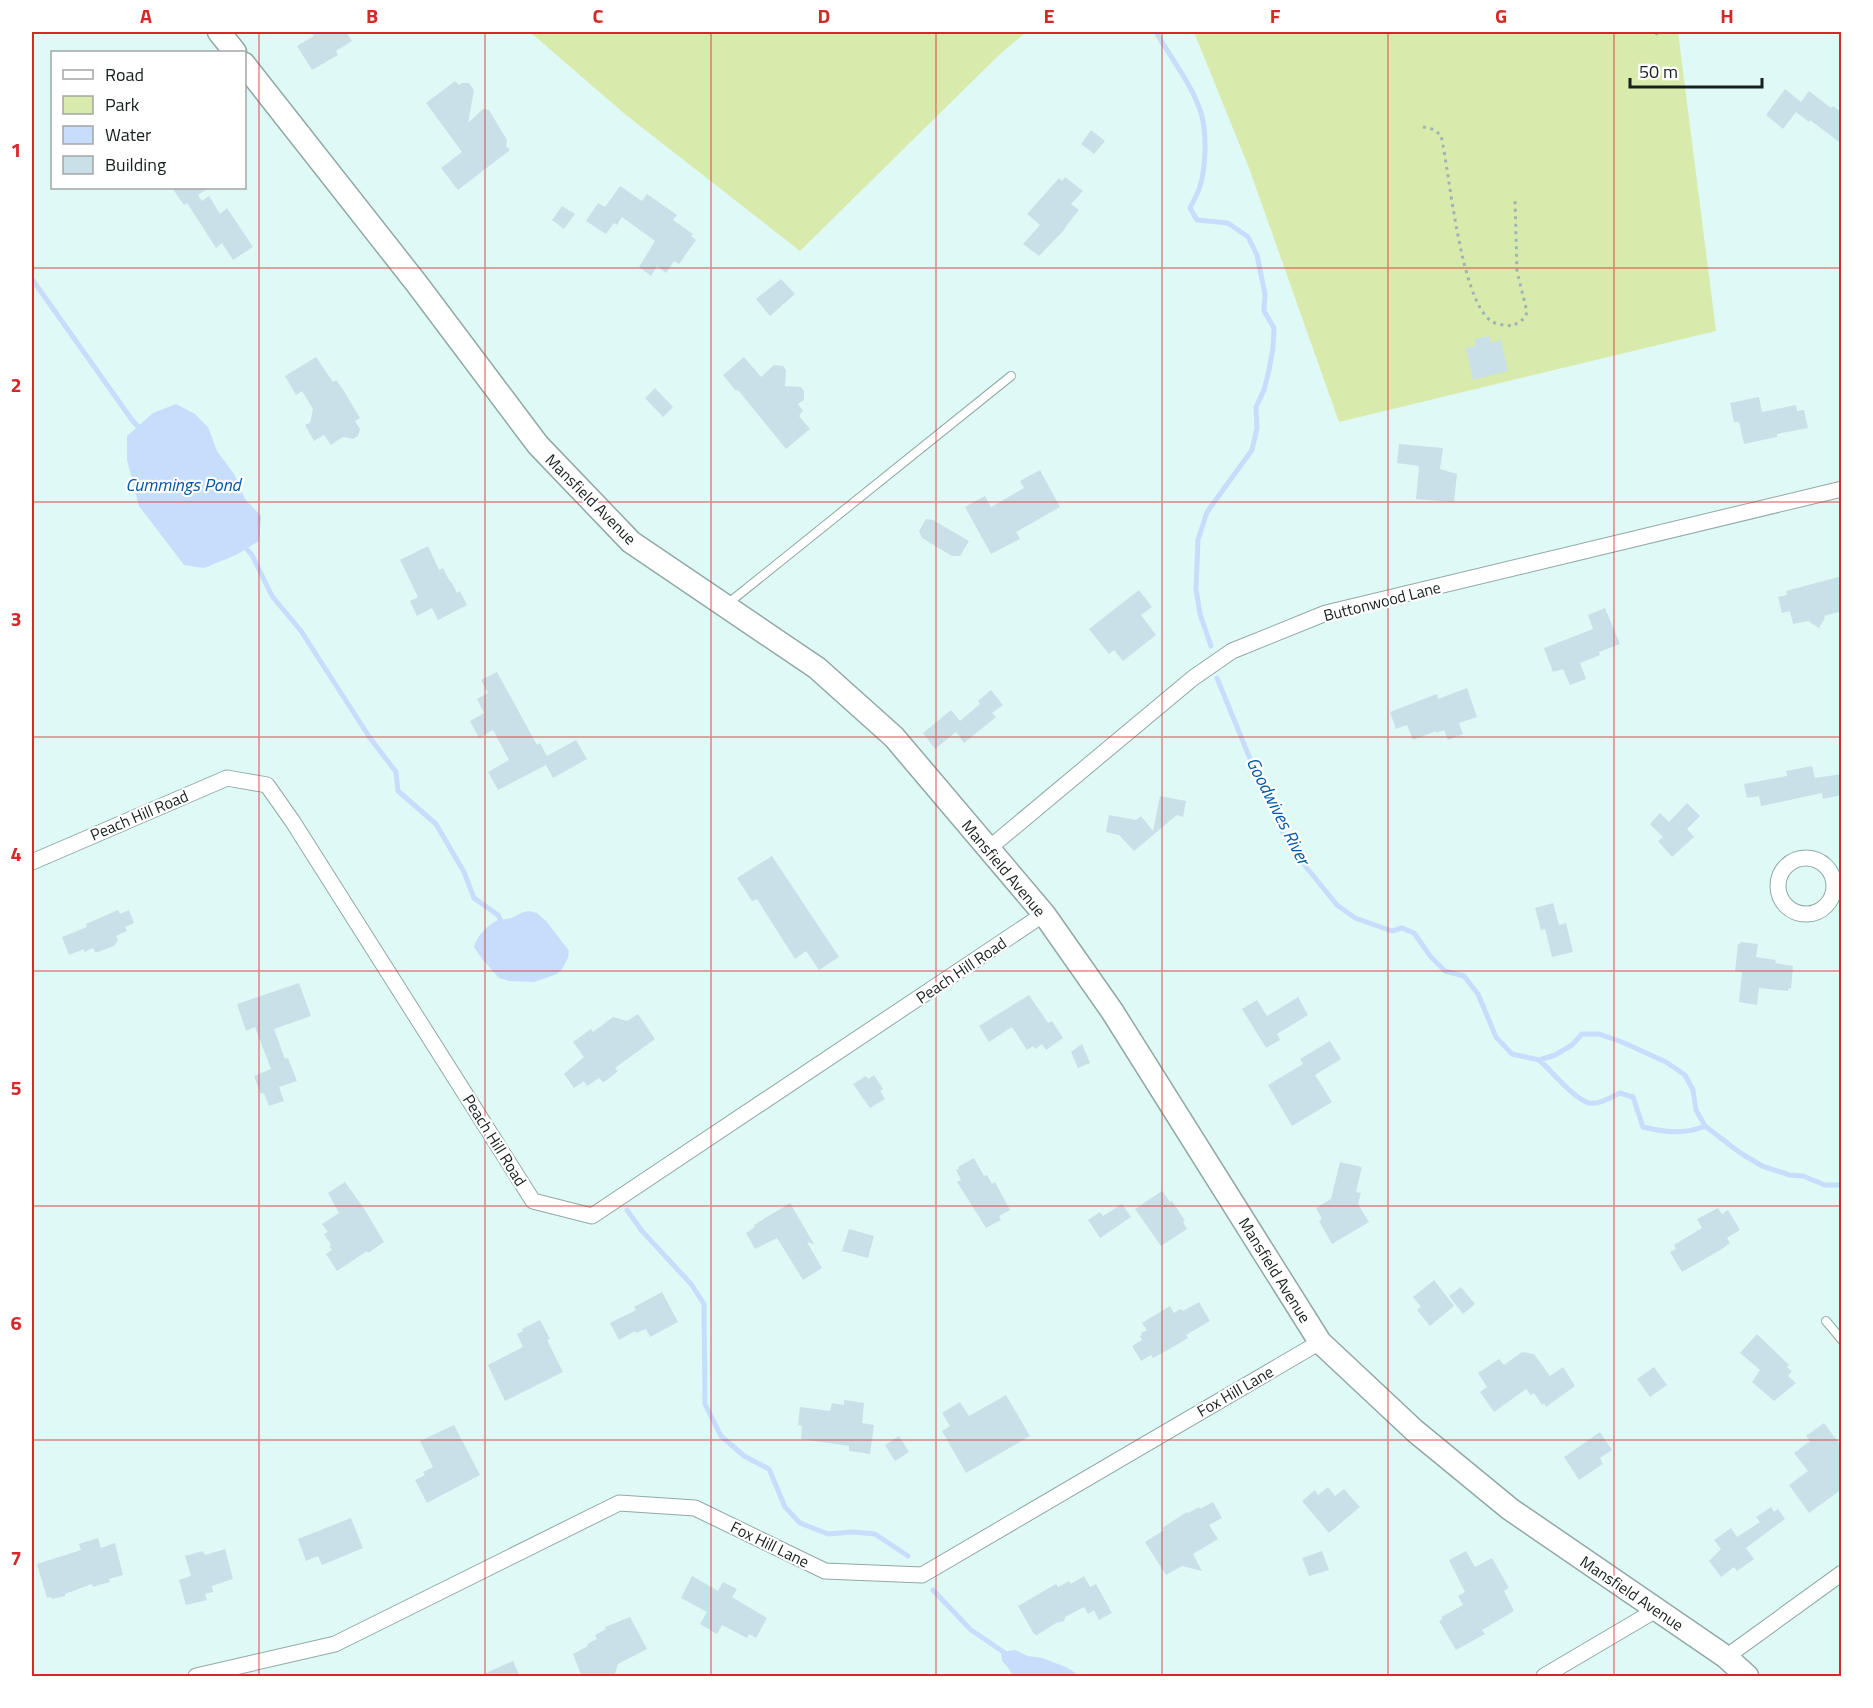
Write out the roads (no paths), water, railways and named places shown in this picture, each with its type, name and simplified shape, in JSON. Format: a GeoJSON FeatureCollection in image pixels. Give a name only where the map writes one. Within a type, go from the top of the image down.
{"type":"FeatureCollection","features":[{"type":"Feature","properties":{"kind":"main road"},"geometry":{"type":"LineString","coordinates":[[219,32],[235,51]]}},
{"type":"Feature","properties":{"kind":"main road","name":"Mansfield Avenue"},"geometry":{"type":"LineString","coordinates":[[246,67],[417,284],[538,445],[631,542],[817,668],[894,737],[1044,914],[1112,1011],[1320,1342],[1415,1431],[1510,1509],[1726,1656],[1747,1677]]}},
{"type":"Feature","properties":{"kind":"street","name":"Buttonwood Lane"},"geometry":{"type":"LineString","coordinates":[[988,849],[1193,678],[1232,651],[1326,613],[1842,489]]}},
{"type":"Feature","properties":{"kind":"street","name":"Peach Hill Road"},"geometry":{"type":"LineString","coordinates":[[32,862],[227,778],[267,785],[293,822],[533,1201],[592,1216],[1044,914]]}},
{"type":"Feature","properties":{"kind":"street","name":"Fox Hill Lane"},"geometry":{"type":"LineString","coordinates":[[196,1677],[335,1644],[619,1503],[695,1508],[825,1571],[922,1575],[1320,1342]]}},
{"type":"Feature","properties":{"kind":"street"},"geometry":{"type":"LineString","coordinates":[[1726,1656],[1842,1573]]}},
{"type":"Feature","properties":{"kind":"street"},"geometry":{"type":"LineString","coordinates":[[1544,1677],[1656,1610]]}},
{"type":"Feature","properties":{"kind":"lane"},"geometry":{"type":"LineString","coordinates":[[725,605],[1011,376]]}},
{"type":"Feature","properties":{"kind":"lane"},"geometry":{"type":"LineString","coordinates":[[1826,1321],[1842,1340]]}},
{"type":"Feature","properties":{"kind":"water","name":"Cummings Pond"},"geometry":{"type":"Polygon","coordinates":[[[176,404],[195,414],[208,427],[217,451],[234,474],[245,499],[261,516],[259,541],[236,555],[204,568],[184,565],[139,506],[127,460],[127,436],[153,413],[176,404]]]}},
{"type":"Feature","properties":{"kind":"water"},"geometry":{"type":"Polygon","coordinates":[[[529,911],[537,913],[547,922],[569,951],[568,958],[557,974],[534,982],[509,981],[499,978],[474,947],[475,943],[482,932],[498,920],[509,919],[529,911]]]}},
{"type":"Feature","properties":{"kind":"water"},"geometry":{"type":"Polygon","coordinates":[[[1015,1650],[1066,1667],[1080,1676],[1013,1676],[1002,1661],[1001,1654],[1015,1650]]]}},
{"type":"Feature","properties":{"kind":"waterway","name":"Goodwives River"},"geometry":{"type":"LineString","coordinates":[[1156,32],[1193,92],[1203,121],[1204,169],[1199,189],[1190,208],[1197,220],[1228,223],[1248,237],[1257,255],[1265,294],[1264,311],[1274,328],[1269,370],[1264,390],[1256,407],[1257,428],[1252,450],[1207,512],[1198,540],[1196,589],[1200,614],[1211,646]]}},
{"type":"Feature","properties":{"kind":"waterway"},"geometry":{"type":"LineString","coordinates":[[32,279],[141,430]]}},
{"type":"Feature","properties":{"kind":"waterway"},"geometry":{"type":"LineString","coordinates":[[243,545],[252,555],[272,596],[301,631],[370,738],[396,772],[398,791],[436,824],[464,872],[474,898],[498,915],[503,925]]}},
{"type":"Feature","properties":{"kind":"waterway","name":"Goodwives River"},"geometry":{"type":"LineString","coordinates":[[1217,678],[1262,788],[1286,839],[1302,862],[1337,905],[1355,918],[1392,931],[1402,928],[1414,933],[1431,957],[1445,971],[1464,976],[1478,994],[1496,1037],[1512,1054],[1539,1060],[1555,1055],[1572,1045],[1582,1034],[1599,1034],[1622,1042],[1666,1062],[1685,1075],[1693,1090],[1696,1110],[1705,1126],[1739,1152],[1762,1166],[1790,1175],[1803,1176],[1825,1185],[1842,1185]]}},
{"type":"Feature","properties":{"kind":"waterway"},"geometry":{"type":"LineString","coordinates":[[1539,1060],[1570,1091],[1589,1103],[1601,1102],[1620,1093],[1633,1097],[1643,1127],[1674,1132],[1689,1131],[1705,1126]]}},
{"type":"Feature","properties":{"kind":"waterway"},"geometry":{"type":"LineString","coordinates":[[627,1210],[642,1231],[691,1284],[704,1304],[705,1404],[721,1436],[744,1456],[769,1469],[785,1507],[800,1523],[828,1534],[853,1532],[875,1534],[908,1556]]}},
{"type":"Feature","properties":{"kind":"waterway"},"geometry":{"type":"LineString","coordinates":[[933,1590],[971,1630],[1008,1655]]}}]}
